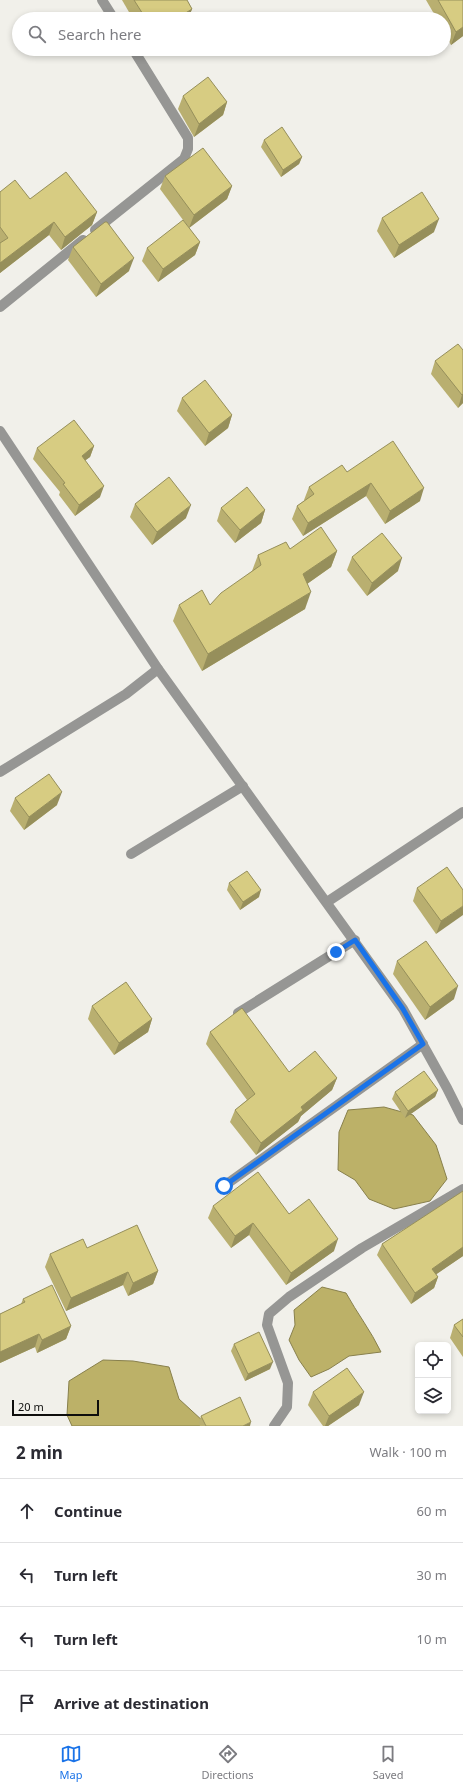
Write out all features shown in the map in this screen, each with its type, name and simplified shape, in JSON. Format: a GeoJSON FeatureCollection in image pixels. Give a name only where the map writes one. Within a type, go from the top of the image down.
{"type":"FeatureCollection","features":[{"type":"Feature","properties":{"kind":"street"},"geometry":{"type":"LineString","coordinates":[[102,0],[110,12]]}},
{"type":"Feature","properties":{"kind":"street"},"geometry":{"type":"LineString","coordinates":[[0,307],[184,159],[188,149],[188,138],[137,56]]}},
{"type":"Feature","properties":{"kind":"street"},"geometry":{"type":"LineString","coordinates":[[0,431],[158,669],[355,940],[403,1009],[463,1120]]}},
{"type":"Feature","properties":{"kind":"street"},"geometry":{"type":"LineString","coordinates":[[0,772],[126,694],[158,669]]}},
{"type":"Feature","properties":{"kind":"street"},"geometry":{"type":"LineString","coordinates":[[131,854],[243,786]]}},
{"type":"Feature","properties":{"kind":"street"},"geometry":{"type":"LineString","coordinates":[[327,902],[463,812]]}},
{"type":"Feature","properties":{"kind":"street"},"geometry":{"type":"LineString","coordinates":[[238,1013],[355,940]]}},
{"type":"Feature","properties":{"kind":"street"},"geometry":{"type":"LineString","coordinates":[[224,1186],[423,1044]]}},
{"type":"Feature","properties":{"kind":"street"},"geometry":{"type":"LineString","coordinates":[[274,1426],[287,1407],[288,1383],[267,1325],[269,1314],[289,1297],[362,1248],[463,1189]]}},
{"type":"Feature","properties":{"kind":"shaded area"},"geometry":{"type":"Polygon","coordinates":[[[384,1107],[413,1115],[436,1145],[447,1179],[430,1201],[394,1209],[369,1199],[355,1180],[338,1170],[339,1132],[348,1110],[384,1107]]]}},
{"type":"Feature","properties":{"kind":"shaded area"},"geometry":{"type":"Polygon","coordinates":[[[322,1287],[346,1293],[381,1352],[349,1356],[329,1369],[311,1377],[299,1360],[289,1340],[295,1325],[294,1310],[322,1287]]]}},
{"type":"Feature","properties":{"kind":"shaded area"},"geometry":{"type":"Polygon","coordinates":[[[103,1360],[133,1361],[169,1367],[179,1399],[204,1422],[204,1426],[72,1426],[67,1415],[69,1381],[103,1360]]]}},
{"type":"Feature","properties":{"kind":"building"},"geometry":{"type":"Polygon","coordinates":[[[134,0],[187,0],[192,9],[187,12],[142,12],[134,0]]]}},
{"type":"Feature","properties":{"kind":"building"},"geometry":{"type":"Polygon","coordinates":[[[438,0],[463,0],[463,27],[456,32],[451,23],[451,12],[445,12],[438,0]]]}},
{"type":"Feature","properties":{"kind":"building"},"geometry":{"type":"Polygon","coordinates":[[[208,77],[227,102],[199,124],[183,96],[208,77]]]}},
{"type":"Feature","properties":{"kind":"building"},"geometry":{"type":"Polygon","coordinates":[[[282,127],[302,157],[283,170],[264,140],[282,127]]]}},
{"type":"Feature","properties":{"kind":"building"},"geometry":{"type":"Polygon","coordinates":[[[203,148],[232,186],[194,215],[165,176],[203,148]]]}},
{"type":"Feature","properties":{"kind":"building"},"geometry":{"type":"Polygon","coordinates":[[[66,172],[97,212],[65,237],[54,222],[0,263],[0,243],[8,238],[0,227],[0,192],[15,180],[30,199],[66,172]]]}},
{"type":"Feature","properties":{"kind":"building"},"geometry":{"type":"Polygon","coordinates":[[[422,192],[439,219],[399,245],[382,218],[422,192]]]}},
{"type":"Feature","properties":{"kind":"building"},"geometry":{"type":"Polygon","coordinates":[[[183,220],[200,242],[163,269],[147,248],[183,220]]]}},
{"type":"Feature","properties":{"kind":"building"},"geometry":{"type":"Polygon","coordinates":[[[107,222],[134,258],[101,284],[73,247],[107,222]]]}},
{"type":"Feature","properties":{"kind":"building"},"geometry":{"type":"Polygon","coordinates":[[[458,344],[463,350],[462,395],[435,361],[458,344]]]}},
{"type":"Feature","properties":{"kind":"building"},"geometry":{"type":"Polygon","coordinates":[[[205,380],[232,415],[209,433],[182,398],[205,380]]]}},
{"type":"Feature","properties":{"kind":"building"},"geometry":{"type":"Polygon","coordinates":[[[74,420],[94,446],[82,456],[104,486],[79,505],[63,484],[65,483],[37,448],[74,420]]]}},
{"type":"Feature","properties":{"kind":"building"},"geometry":{"type":"Polygon","coordinates":[[[393,441],[424,488],[390,511],[371,483],[308,523],[297,506],[314,494],[309,487],[342,465],[347,472],[393,441]]]}},
{"type":"Feature","properties":{"kind":"building"},"geometry":{"type":"Polygon","coordinates":[[[169,477],[191,505],[157,532],[135,504],[169,477]]]}},
{"type":"Feature","properties":{"kind":"building"},"geometry":{"type":"Polygon","coordinates":[[[247,487],[265,510],[240,530],[221,508],[247,487]]]}},
{"type":"Feature","properties":{"kind":"building"},"geometry":{"type":"Polygon","coordinates":[[[321,527],[337,551],[303,574],[311,592],[208,654],[179,605],[202,590],[210,605],[221,593],[261,565],[258,555],[286,542],[290,549],[321,527]]]}},
{"type":"Feature","properties":{"kind":"building"},"geometry":{"type":"Polygon","coordinates":[[[382,533],[402,558],[372,583],[352,557],[382,533]]]}},
{"type":"Feature","properties":{"kind":"building"},"geometry":{"type":"Polygon","coordinates":[[[49,774],[62,792],[29,817],[15,798],[49,774]]]}},
{"type":"Feature","properties":{"kind":"building"},"geometry":{"type":"Polygon","coordinates":[[[447,867],[463,890],[463,906],[441,921],[417,888],[447,867]]]}},
{"type":"Feature","properties":{"kind":"building"},"geometry":{"type":"Polygon","coordinates":[[[247,871],[261,890],[243,902],[229,883],[247,871]]]}},
{"type":"Feature","properties":{"kind":"building"},"geometry":{"type":"Polygon","coordinates":[[[426,941],[458,986],[430,1007],[397,961],[426,941]]]}},
{"type":"Feature","properties":{"kind":"building"},"geometry":{"type":"Polygon","coordinates":[[[126,982],[152,1019],[119,1043],[92,1006],[126,982]]]}},
{"type":"Feature","properties":{"kind":"building"},"geometry":{"type":"Polygon","coordinates":[[[242,1008],[289,1072],[315,1051],[337,1078],[301,1107],[303,1110],[261,1143],[235,1110],[255,1094],[210,1032],[242,1008]]]}},
{"type":"Feature","properties":{"kind":"building"},"geometry":{"type":"Polygon","coordinates":[[[424,1071],[438,1090],[408,1111],[395,1092],[424,1071]]]}},
{"type":"Feature","properties":{"kind":"building"},"geometry":{"type":"Polygon","coordinates":[[[258,1172],[289,1214],[309,1199],[338,1239],[291,1273],[253,1223],[235,1236],[213,1206],[258,1172]]]}},
{"type":"Feature","properties":{"kind":"building"},"geometry":{"type":"Polygon","coordinates":[[[463,1191],[463,1247],[432,1269],[438,1277],[415,1293],[382,1244],[463,1191]]]}},
{"type":"Feature","properties":{"kind":"building"},"geometry":{"type":"Polygon","coordinates":[[[137,1225],[158,1271],[133,1283],[128,1272],[71,1298],[50,1254],[83,1239],[87,1248],[137,1225]]]}},
{"type":"Feature","properties":{"kind":"building"},"geometry":{"type":"Polygon","coordinates":[[[52,1285],[71,1326],[42,1340],[39,1334],[0,1352],[0,1314],[25,1302],[23,1299],[52,1285]]]}},
{"type":"Feature","properties":{"kind":"building"},"geometry":{"type":"Polygon","coordinates":[[[463,1319],[463,1337],[454,1325],[463,1319]]]}},
{"type":"Feature","properties":{"kind":"building"},"geometry":{"type":"Polygon","coordinates":[[[259,1332],[273,1362],[248,1374],[234,1344],[259,1332]]]}},
{"type":"Feature","properties":{"kind":"building"},"geometry":{"type":"Polygon","coordinates":[[[347,1368],[364,1392],[329,1416],[313,1392],[347,1368]]]}},
{"type":"Feature","properties":{"kind":"building"},"geometry":{"type":"Polygon","coordinates":[[[240,1397],[251,1422],[243,1426],[206,1426],[201,1416],[240,1397]]]}},
{"type":"Feature","properties":{"kind":"route"},"geometry":{"type":"LineString","coordinates":[[224,1186],[423,1044],[403,1009],[355,940],[336,952]]}}]}
